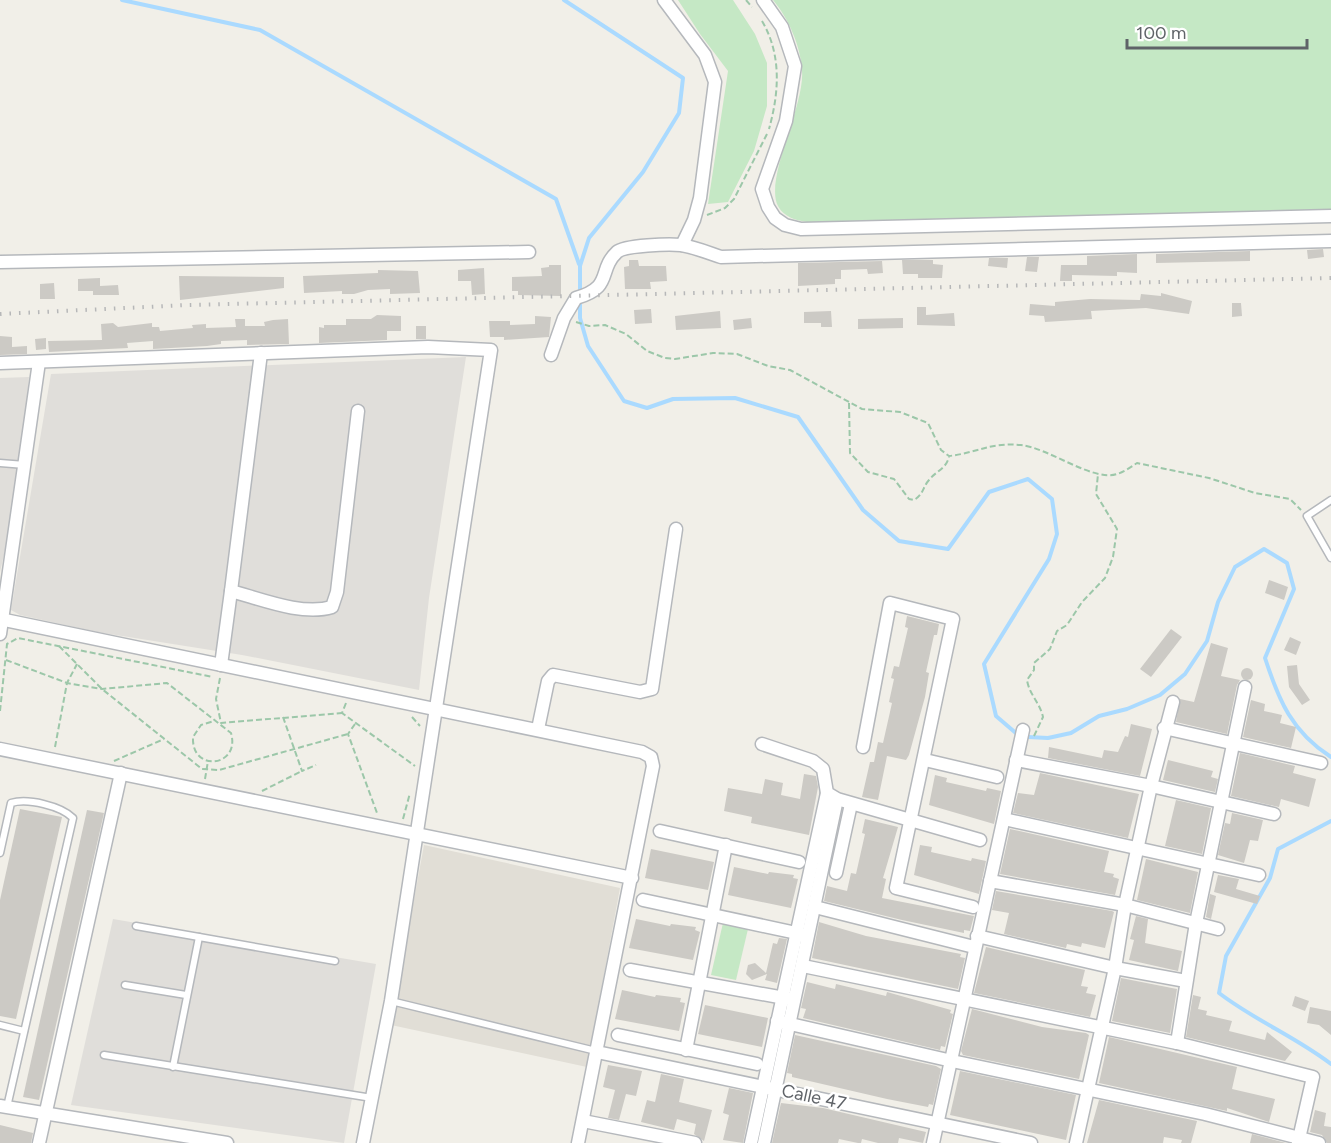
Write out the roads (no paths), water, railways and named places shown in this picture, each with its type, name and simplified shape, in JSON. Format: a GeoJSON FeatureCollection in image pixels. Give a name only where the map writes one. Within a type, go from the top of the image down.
{"type":"FeatureCollection","features":[{"type":"Feature","properties":{"kind":"street"},"geometry":{"type":"LineString","coordinates":[[664,0],[705,55],[715,82],[700,198],[694,220],[682,245]]}},
{"type":"Feature","properties":{"kind":"street"},"geometry":{"type":"LineString","coordinates":[[759,5],[782,27],[795,66],[786,121],[762,189],[768,207],[784,225],[801,230],[1331,216]]}},
{"type":"Feature","properties":{"kind":"street"},"geometry":{"type":"LineString","coordinates":[[551,355],[564,318],[576,298],[590,294],[600,287],[615,254],[620,249],[682,245],[721,257],[1331,241]]}},
{"type":"Feature","properties":{"kind":"street"},"geometry":{"type":"LineString","coordinates":[[0,262],[529,252]]}},
{"type":"Feature","properties":{"kind":"street"},"geometry":{"type":"LineString","coordinates":[[0,363],[428,347],[491,350],[391,1001],[363,1143]]}},
{"type":"Feature","properties":{"kind":"street"},"geometry":{"type":"LineString","coordinates":[[221,664],[261,353]]}},
{"type":"Feature","properties":{"kind":"street"},"geometry":{"type":"LineString","coordinates":[[0,634],[39,362]]}},
{"type":"Feature","properties":{"kind":"street"},"geometry":{"type":"LineString","coordinates":[[231,591],[275,603],[321,610],[332,607],[337,592],[358,411]]}},
{"type":"Feature","properties":{"kind":"street"},"geometry":{"type":"LineString","coordinates":[[538,729],[548,681],[553,675],[640,692],[651,689],[676,529]]}},
{"type":"Feature","properties":{"kind":"street"},"geometry":{"type":"LineString","coordinates":[[863,747],[890,603],[953,619],[925,760],[896,888],[973,907]]}},
{"type":"Feature","properties":{"kind":"street"},"geometry":{"type":"LineString","coordinates":[[1,619],[538,729],[642,752],[651,757],[653,766],[632,878],[578,1143]]}},
{"type":"Feature","properties":{"kind":"street"},"geometry":{"type":"LineString","coordinates":[[1178,1043],[1196,924],[1245,687]]}},
{"type":"Feature","properties":{"kind":"street"},"geometry":{"type":"LineString","coordinates":[[1076,1143],[1115,968],[1125,905],[1151,786],[1164,728],[1173,702]]}},
{"type":"Feature","properties":{"kind":"street"},"geometry":{"type":"LineString","coordinates":[[1164,728],[1321,763]]}},
{"type":"Feature","properties":{"kind":"street"},"geometry":{"type":"LineString","coordinates":[[933,1143],[1023,730]]}},
{"type":"Feature","properties":{"kind":"street"},"geometry":{"type":"LineString","coordinates":[[751,1143],[777,1021],[803,966],[802,934],[815,907],[832,796],[824,769],[813,761],[762,744]]}},
{"type":"Feature","properties":{"kind":"street"},"geometry":{"type":"LineString","coordinates":[[0,749],[632,878]]}},
{"type":"Feature","properties":{"kind":"street"},"geometry":{"type":"LineString","coordinates":[[925,760],[997,777]]}},
{"type":"Feature","properties":{"kind":"street"},"geometry":{"type":"LineString","coordinates":[[1016,760],[1151,786],[1274,814]]}},
{"type":"Feature","properties":{"kind":"street"},"geometry":{"type":"LineString","coordinates":[[39,1143],[121,773]]}},
{"type":"Feature","properties":{"kind":"street"},"geometry":{"type":"LineString","coordinates":[[832,796],[851,804],[980,840]]}},
{"type":"Feature","properties":{"kind":"street"},"geometry":{"type":"LineString","coordinates":[[764,1143],[790,1026],[789,999],[832,796]]}},
{"type":"Feature","properties":{"kind":"street"},"geometry":{"type":"LineString","coordinates":[[836,873],[851,804]]}},
{"type":"Feature","properties":{"kind":"street"},"geometry":{"type":"LineString","coordinates":[[1004,819],[1210,862],[1259,875]]}},
{"type":"Feature","properties":{"kind":"street"},"geometry":{"type":"LineString","coordinates":[[660,831],[799,862]]}},
{"type":"Feature","properties":{"kind":"street"},"geometry":{"type":"LineString","coordinates":[[686,1050],[726,845]]}},
{"type":"Feature","properties":{"kind":"street"},"geometry":{"type":"LineString","coordinates":[[990,881],[1125,905],[1218,929]]}},
{"type":"Feature","properties":{"kind":"street"},"geometry":{"type":"LineString","coordinates":[[643,900],[802,934]]}},
{"type":"Feature","properties":{"kind":"street"},"geometry":{"type":"LineString","coordinates":[[815,907],[976,942],[1186,981]]}},
{"type":"Feature","properties":{"kind":"street"},"geometry":{"type":"LineString","coordinates":[[803,966],[1178,1043],[1313,1077],[1298,1140]]}},
{"type":"Feature","properties":{"kind":"street"},"geometry":{"type":"LineString","coordinates":[[630,969],[789,999]]}},
{"type":"Feature","properties":{"kind":"street"},"geometry":{"type":"LineString","coordinates":[[777,1021],[790,1026],[1205,1114],[1298,1140],[1319,1143]]}},
{"type":"Feature","properties":{"kind":"street"},"geometry":{"type":"LineString","coordinates":[[618,1035],[757,1064]]}},
{"type":"Feature","properties":{"kind":"street","name":"Calle 47"},"geometry":{"type":"LineString","coordinates":[[597,1052],[1031,1143]]}},
{"type":"Feature","properties":{"kind":"street"},"geometry":{"type":"LineString","coordinates":[[3,1106],[227,1143]]}},
{"type":"Feature","properties":{"kind":"street"},"geometry":{"type":"LineString","coordinates":[[583,1121],[695,1143]]}},
{"type":"Feature","properties":{"kind":"lane"},"geometry":{"type":"LineString","coordinates":[[0,463],[25,465]]}},
{"type":"Feature","properties":{"kind":"lane"},"geometry":{"type":"LineString","coordinates":[[1331,500],[1308,516],[1331,558]]}},
{"type":"Feature","properties":{"kind":"lane"},"geometry":{"type":"LineString","coordinates":[[0,853],[10,803],[21,800],[66,812],[73,818],[24,1031],[3,1106]]}},
{"type":"Feature","properties":{"kind":"lane"},"geometry":{"type":"LineString","coordinates":[[136,926],[335,961]]}},
{"type":"Feature","properties":{"kind":"lane"},"geometry":{"type":"LineString","coordinates":[[173,1067],[199,937]]}},
{"type":"Feature","properties":{"kind":"lane"},"geometry":{"type":"LineString","coordinates":[[125,984],[186,996]]}},
{"type":"Feature","properties":{"kind":"lane"},"geometry":{"type":"LineString","coordinates":[[391,1001],[597,1052]]}},
{"type":"Feature","properties":{"kind":"lane"},"geometry":{"type":"LineString","coordinates":[[0,1025],[24,1031]]}},
{"type":"Feature","properties":{"kind":"lane"},"geometry":{"type":"LineString","coordinates":[[104,1055],[372,1098]]}},
{"type":"Feature","properties":{"kind":"waterway"},"geometry":{"type":"LineString","coordinates":[[122,0],[260,30],[556,199],[579,264]]}},
{"type":"Feature","properties":{"kind":"waterway"},"geometry":{"type":"LineString","coordinates":[[564,0],[683,78],[679,113],[643,172],[589,238],[580,266],[580,318],[588,346],[624,401],[647,408],[673,399],[735,398],[798,417],[863,510],[899,541],[948,549],[989,492],[1028,479],[1052,499],[1057,534],[1049,559],[984,664],[996,716],[1017,734]]}},
{"type":"Feature","properties":{"kind":"waterway"},"geometry":{"type":"LineString","coordinates":[[1028,737],[1048,738],[1071,733],[1099,716],[1127,709],[1160,695],[1185,674],[1207,641],[1218,602],[1235,567],[1264,549],[1287,563],[1294,589],[1265,658],[1289,714],[1306,737],[1331,757]]}},
{"type":"Feature","properties":{"kind":"waterway"},"geometry":{"type":"LineString","coordinates":[[1331,821],[1278,849],[1270,878],[1226,956],[1219,993],[1331,1064]]}},
{"type":"Feature","properties":{"kind":"railway"},"geometry":{"type":"LineString","coordinates":[[0,314],[188,305],[1331,278]]}}]}
